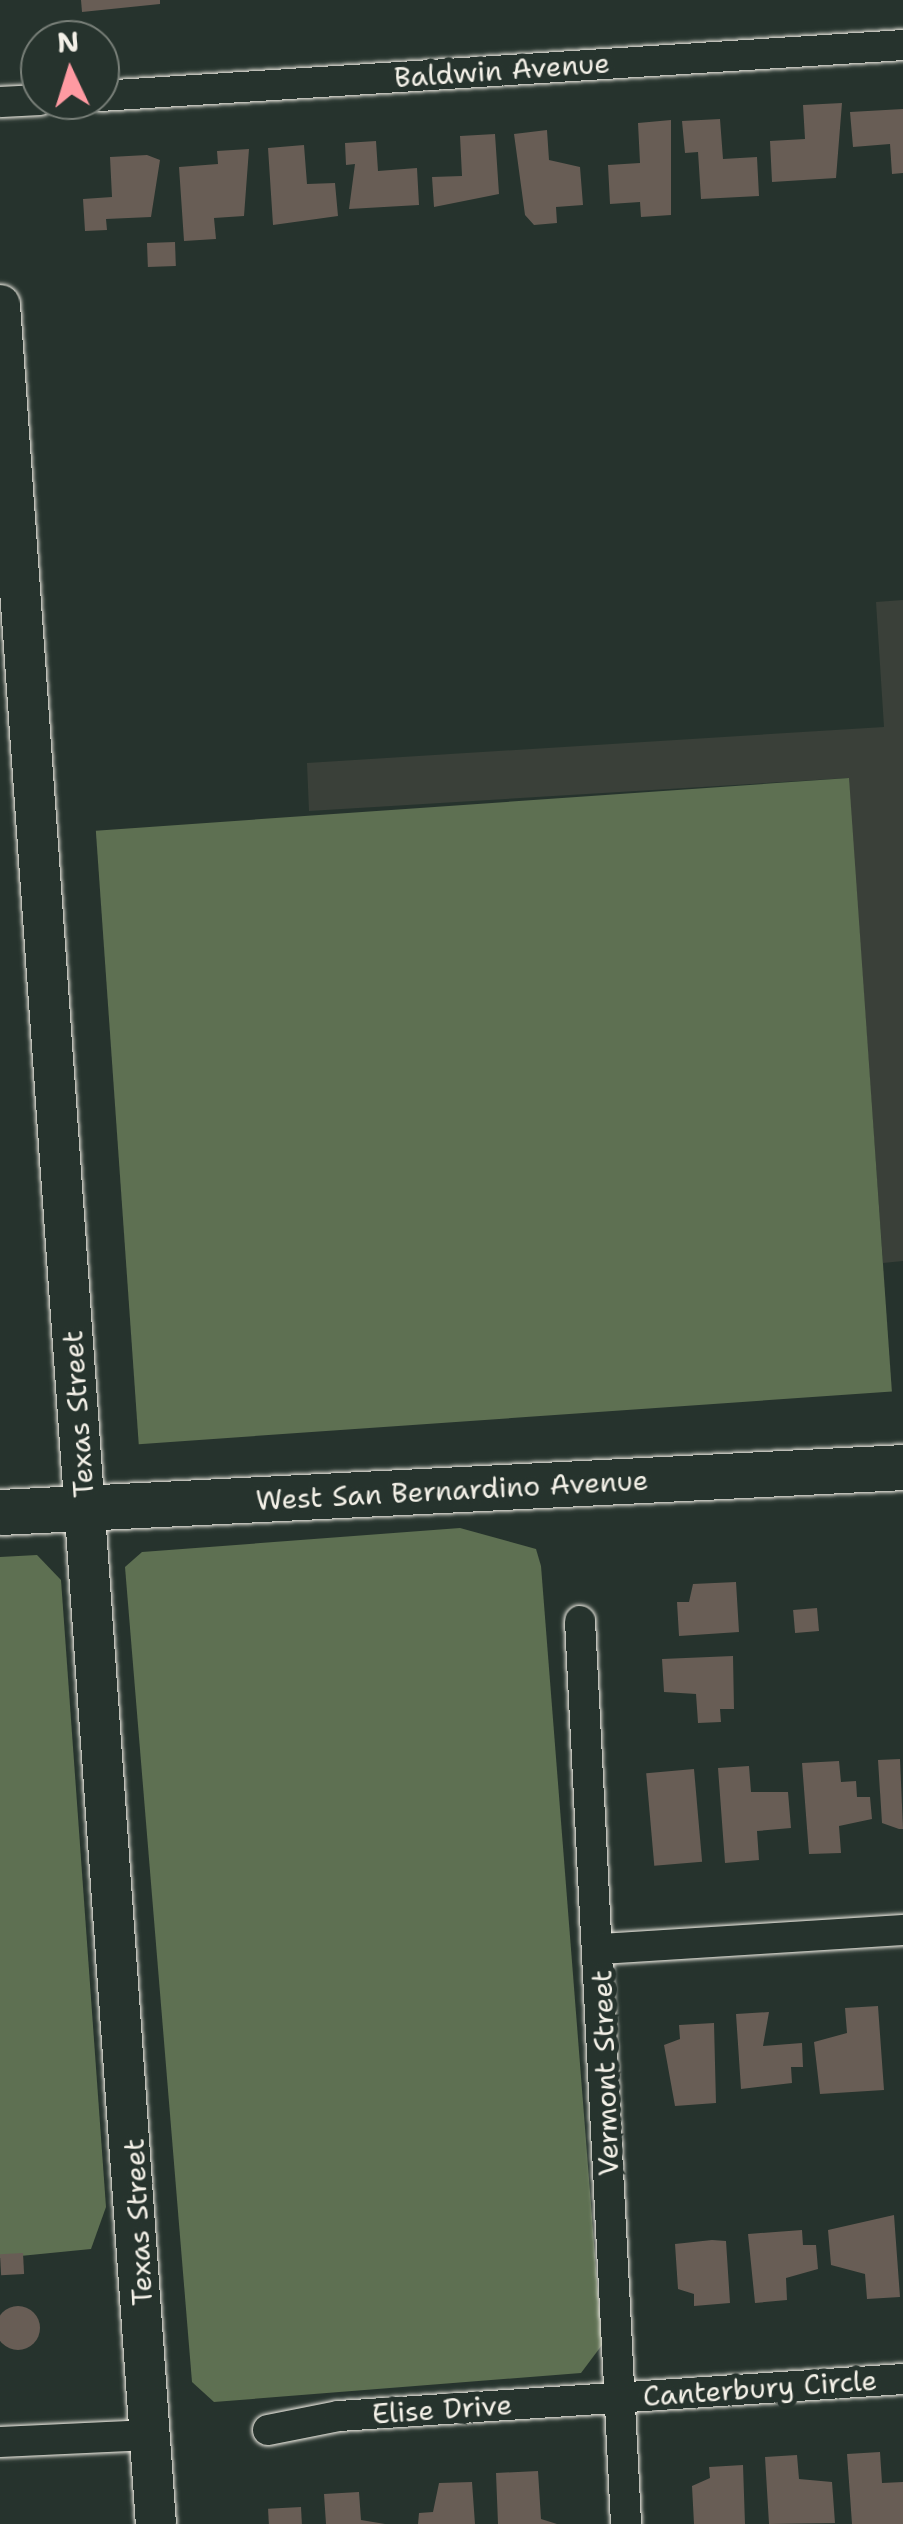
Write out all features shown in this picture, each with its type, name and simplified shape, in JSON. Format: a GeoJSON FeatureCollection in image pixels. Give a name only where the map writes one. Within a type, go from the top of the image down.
{"type":"FeatureCollection","features":[{"type":"Feature","properties":{"kind":"main road","name":"West San Bernardino Avenue"},"geometry":{"type":"LineString","coordinates":[[0,1512],[903,1466]]}},
{"type":"Feature","properties":{"kind":"street","name":"Baldwin Avenue"},"geometry":{"type":"LineString","coordinates":[[120,95],[903,45]]}},
{"type":"Feature","properties":{"kind":"street","name":"Texas Street"},"geometry":{"type":"LineString","coordinates":[[0,305],[8,517],[156,2524]]}},
{"type":"Feature","properties":{"kind":"street","name":"Vermont Street"},"geometry":{"type":"LineString","coordinates":[[580,1622],[600,1950],[617,2397],[626,2524]]}},
{"type":"Feature","properties":{"kind":"street"},"geometry":{"type":"LineString","coordinates":[[600,1950],[903,1930]]}},
{"type":"Feature","properties":{"kind":"street","name":"Canterbury Circle"},"geometry":{"type":"LineString","coordinates":[[617,2397],[903,2379]]}},
{"type":"Feature","properties":{"kind":"street","name":"Elise Drive"},"geometry":{"type":"LineString","coordinates":[[268,2430],[339,2416],[617,2397]]}},
{"type":"Feature","properties":{"kind":"street"},"geometry":{"type":"LineString","coordinates":[[0,2442],[150,2435]]}},
{"type":"Feature","properties":{"kind":"shaded area"},"geometry":{"type":"Polygon","coordinates":[[[903,600],[903,1261],[883,1263],[848,778],[309,811],[307,763],[884,727],[876,602],[903,600]]]}},
{"type":"Feature","properties":{"kind":"green space"},"geometry":{"type":"Polygon","coordinates":[[[849,778],[892,1392],[139,1444],[96,831],[849,778]]]}},
{"type":"Feature","properties":{"kind":"green space"},"geometry":{"type":"Polygon","coordinates":[[[460,1528],[536,1549],[541,1566],[602,2345],[581,2373],[214,2402],[192,2382],[125,1567],[142,1552],[460,1528]]]}},
{"type":"Feature","properties":{"kind":"green space"},"geometry":{"type":"Polygon","coordinates":[[[37,1555],[61,1580],[106,2207],[91,2249],[0,2258],[0,1557],[37,1555]]]}},
{"type":"Feature","properties":{"kind":"building"},"geometry":{"type":"Polygon","coordinates":[[[81,0],[160,0],[160,4],[82,12],[81,0]]]}},
{"type":"Feature","properties":{"kind":"building"},"geometry":{"type":"Polygon","coordinates":[[[842,103],[836,178],[772,182],[770,141],[805,139],[803,105],[842,103]]]}},
{"type":"Feature","properties":{"kind":"building"},"geometry":{"type":"Polygon","coordinates":[[[903,109],[903,173],[892,174],[890,144],[853,147],[850,112],[903,109]]]}},
{"type":"Feature","properties":{"kind":"building"},"geometry":{"type":"Polygon","coordinates":[[[720,119],[723,159],[757,157],[759,196],[701,199],[698,152],[685,153],[682,121],[720,119]]]}},
{"type":"Feature","properties":{"kind":"building"},"geometry":{"type":"Polygon","coordinates":[[[671,120],[671,215],[641,217],[640,202],[610,204],[608,165],[640,163],[638,123],[671,120]]]}},
{"type":"Feature","properties":{"kind":"building"},"geometry":{"type":"Polygon","coordinates":[[[547,130],[549,160],[580,167],[583,205],[556,207],[557,223],[534,225],[525,215],[514,134],[547,130]]]}},
{"type":"Feature","properties":{"kind":"building"},"geometry":{"type":"Polygon","coordinates":[[[495,134],[499,194],[434,207],[432,177],[462,176],[460,136],[495,134]]]}},
{"type":"Feature","properties":{"kind":"building"},"geometry":{"type":"Polygon","coordinates":[[[376,141],[378,171],[417,168],[419,205],[349,209],[355,164],[346,165],[345,143],[376,141]]]}},
{"type":"Feature","properties":{"kind":"building"},"geometry":{"type":"Polygon","coordinates":[[[304,145],[307,184],[335,183],[338,216],[273,225],[268,148],[304,145]]]}},
{"type":"Feature","properties":{"kind":"building"},"geometry":{"type":"Polygon","coordinates":[[[249,149],[244,216],[214,218],[216,239],[184,241],[179,167],[218,164],[217,151],[249,149]]]}},
{"type":"Feature","properties":{"kind":"building"},"geometry":{"type":"Polygon","coordinates":[[[147,155],[160,160],[151,217],[106,219],[107,230],[85,231],[83,199],[112,197],[110,157],[147,155]]]}},
{"type":"Feature","properties":{"kind":"building"},"geometry":{"type":"Polygon","coordinates":[[[175,242],[176,266],[148,267],[147,243],[175,242]]]}},
{"type":"Feature","properties":{"kind":"building"},"geometry":{"type":"Polygon","coordinates":[[[736,1582],[739,1632],[679,1636],[677,1602],[689,1602],[693,1584],[736,1582]]]}},
{"type":"Feature","properties":{"kind":"building"},"geometry":{"type":"Polygon","coordinates":[[[817,1608],[819,1631],[795,1633],[793,1610],[817,1608]]]}},
{"type":"Feature","properties":{"kind":"building"},"geometry":{"type":"Polygon","coordinates":[[[733,1656],[734,1709],[720,1709],[721,1722],[698,1723],[696,1694],[664,1692],[662,1659],[733,1656]]]}},
{"type":"Feature","properties":{"kind":"building"},"geometry":{"type":"Polygon","coordinates":[[[900,1759],[903,1829],[882,1823],[878,1760],[900,1759]]]}},
{"type":"Feature","properties":{"kind":"building"},"geometry":{"type":"Polygon","coordinates":[[[839,1761],[841,1782],[856,1781],[857,1797],[870,1797],[872,1819],[839,1826],[841,1853],[809,1854],[802,1763],[839,1761]]]}},
{"type":"Feature","properties":{"kind":"building"},"geometry":{"type":"Polygon","coordinates":[[[749,1766],[751,1792],[788,1792],[791,1828],[757,1831],[759,1860],[725,1863],[718,1768],[749,1766]]]}},
{"type":"Feature","properties":{"kind":"building"},"geometry":{"type":"Polygon","coordinates":[[[694,1769],[702,1862],[654,1866],[646,1773],[694,1769]]]}},
{"type":"Feature","properties":{"kind":"building"},"geometry":{"type":"Polygon","coordinates":[[[878,2006],[884,2090],[820,2094],[814,2042],[847,2033],[845,2008],[878,2006]]]}},
{"type":"Feature","properties":{"kind":"building"},"geometry":{"type":"Polygon","coordinates":[[[769,2012],[763,2046],[802,2043],[803,2067],[791,2067],[792,2083],[741,2089],[736,2014],[769,2012]]]}},
{"type":"Feature","properties":{"kind":"building"},"geometry":{"type":"Polygon","coordinates":[[[714,2023],[716,2103],[675,2106],[664,2045],[680,2039],[679,2025],[714,2023]]]}},
{"type":"Feature","properties":{"kind":"building"},"geometry":{"type":"Polygon","coordinates":[[[894,2215],[900,2297],[867,2299],[865,2274],[831,2265],[828,2230],[894,2215]]]}},
{"type":"Feature","properties":{"kind":"building"},"geometry":{"type":"Polygon","coordinates":[[[802,2230],[803,2245],[816,2245],[818,2269],[786,2278],[787,2300],[755,2303],[748,2234],[802,2230]]]}},
{"type":"Feature","properties":{"kind":"building"},"geometry":{"type":"Polygon","coordinates":[[[726,2241],[730,2303],[694,2306],[694,2294],[678,2289],[675,2244],[726,2241]]]}},
{"type":"Feature","properties":{"kind":"building"},"geometry":{"type":"Polygon","coordinates":[[[23,2253],[24,2274],[1,2275],[0,2254],[23,2253]]]}},
{"type":"Feature","properties":{"kind":"building"},"geometry":{"type":"Polygon","coordinates":[[[18,2306],[34,2312],[40,2328],[34,2344],[18,2350],[2,2344],[-4,2328],[2,2312],[18,2306]]]}},
{"type":"Feature","properties":{"kind":"building"},"geometry":{"type":"Polygon","coordinates":[[[880,2452],[882,2483],[903,2482],[903,2524],[852,2524],[847,2454],[880,2452]]]}},
{"type":"Feature","properties":{"kind":"building"},"geometry":{"type":"Polygon","coordinates":[[[797,2455],[799,2479],[832,2482],[835,2523],[769,2524],[765,2457],[797,2455]]]}},
{"type":"Feature","properties":{"kind":"building"},"geometry":{"type":"Polygon","coordinates":[[[743,2465],[745,2524],[694,2524],[692,2486],[710,2478],[709,2467],[743,2465]]]}},
{"type":"Feature","properties":{"kind":"building"},"geometry":{"type":"Polygon","coordinates":[[[538,2471],[541,2519],[557,2524],[498,2524],[496,2473],[538,2471]]]}},
{"type":"Feature","properties":{"kind":"building"},"geometry":{"type":"Polygon","coordinates":[[[472,2482],[475,2524],[418,2524],[419,2513],[433,2512],[439,2483],[472,2482]]]}},
{"type":"Feature","properties":{"kind":"building"},"geometry":{"type":"Polygon","coordinates":[[[359,2492],[361,2520],[385,2524],[326,2524],[324,2494],[359,2492]]]}},
{"type":"Feature","properties":{"kind":"building"},"geometry":{"type":"Polygon","coordinates":[[[301,2507],[302,2524],[269,2524],[268,2509],[301,2507]]]}}]}
